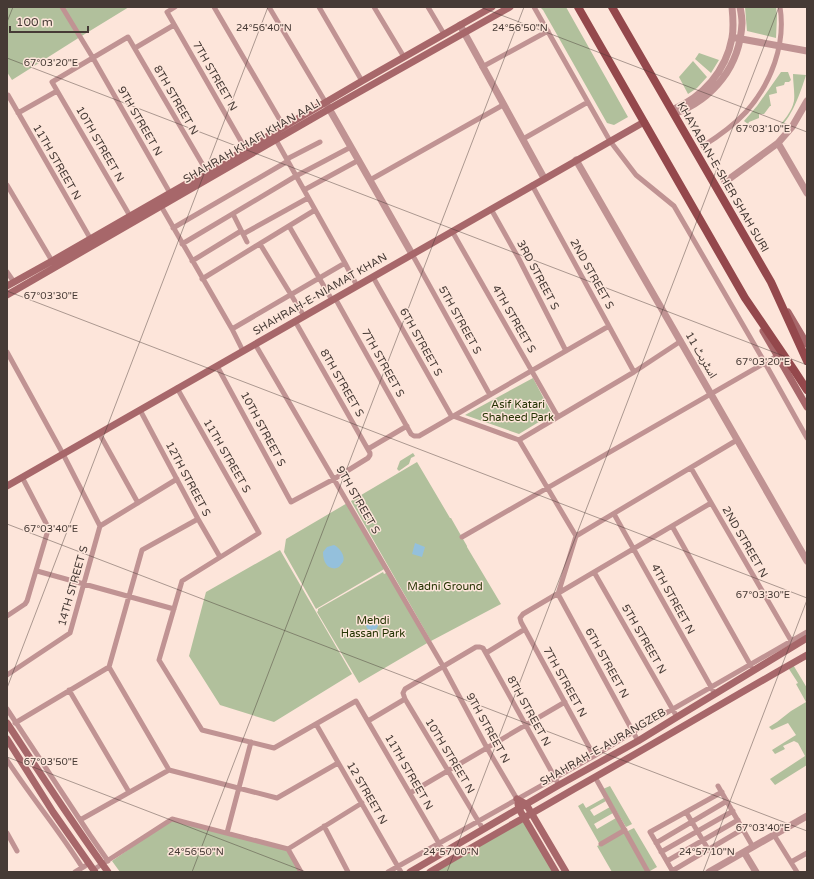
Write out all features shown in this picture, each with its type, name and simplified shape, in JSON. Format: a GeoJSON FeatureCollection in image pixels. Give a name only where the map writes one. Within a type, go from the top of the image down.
{"type":"FeatureCollection","features":[{"type":"Feature","properties":{"kind":"main road","name":"SHAHRAH KHAFI KHAN AALI"},"geometry":{"type":"LineString","coordinates":[[7,295],[14,285],[52,261],[90,242],[130,216],[162,203],[170,193],[284,127],[327,106],[510,7]]}},
{"type":"Feature","properties":{"kind":"main road"},"geometry":{"type":"LineString","coordinates":[[578,7],[807,407]]}},
{"type":"Feature","properties":{"kind":"main road","name":"KHAYABAN-E-SHER SHAH SURI"},"geometry":{"type":"LineString","coordinates":[[612,7],[771,282],[807,361]]}},
{"type":"Feature","properties":{"kind":"main road","name":"SHAHRAH KHAFI KHAN AALI"},"geometry":{"type":"LineString","coordinates":[[14,285],[276,140],[362,81],[489,8]]}},
{"type":"Feature","properties":{"kind":"main road","name":"SHAHRAH-E-NIAMAT KHAN"},"geometry":{"type":"LineString","coordinates":[[7,486],[644,122]]}},
{"type":"Feature","properties":{"kind":"main road"},"geometry":{"type":"LineString","coordinates":[[771,282],[807,344]]}},
{"type":"Feature","properties":{"kind":"main road"},"geometry":{"type":"LineString","coordinates":[[745,298],[807,390]]}},
{"type":"Feature","properties":{"kind":"main road","name":"SHAHRAH-E-AURANGZEB"},"geometry":{"type":"LineString","coordinates":[[410,872],[559,785],[638,741],[676,716],[715,694],[752,667],[793,644],[807,638]]}},
{"type":"Feature","properties":{"kind":"main road","name":"SHAHRAH-E-AURANGZEB"},"geometry":{"type":"LineString","coordinates":[[430,872],[688,722],[807,655]]}},
{"type":"Feature","properties":{"kind":"main road"},"geometry":{"type":"LineString","coordinates":[[7,723],[42,778],[105,862],[108,872]]}},
{"type":"Feature","properties":{"kind":"main road"},"geometry":{"type":"LineString","coordinates":[[7,739],[86,865],[94,871]]}},
{"type":"Feature","properties":{"kind":"main road"},"geometry":{"type":"LineString","coordinates":[[517,799],[526,804],[566,872]]}},
{"type":"Feature","properties":{"kind":"main road"},"geometry":{"type":"LineString","coordinates":[[517,799],[519,808],[524,818],[556,872]]}},
{"type":"Feature","properties":{"kind":"street","name":"9TH STREET N"},"geometry":{"type":"LineString","coordinates":[[62,7],[170,193]]}},
{"type":"Feature","properties":{"kind":"street","name":"7TH STREET N"},"geometry":{"type":"LineString","coordinates":[[175,7],[167,12],[246,150]]}},
{"type":"Feature","properties":{"kind":"street"},"geometry":{"type":"LineString","coordinates":[[214,7],[284,127]]}},
{"type":"Feature","properties":{"kind":"street"},"geometry":{"type":"LineString","coordinates":[[269,7],[359,160],[412,254]]}},
{"type":"Feature","properties":{"kind":"street"},"geometry":{"type":"LineString","coordinates":[[319,7],[362,81]]}},
{"type":"Feature","properties":{"kind":"street"},"geometry":{"type":"LineString","coordinates":[[374,7],[404,57]]}},
{"type":"Feature","properties":{"kind":"street"},"geometry":{"type":"LineString","coordinates":[[428,7],[444,34]]}},
{"type":"Feature","properties":{"kind":"street"},"geometry":{"type":"LineString","coordinates":[[534,7],[610,141],[636,175],[674,206],[807,438]]}},
{"type":"Feature","properties":{"kind":"street"},"geometry":{"type":"LineString","coordinates":[[732,7],[736,38]]}},
{"type":"Feature","properties":{"kind":"street"},"geometry":{"type":"LineString","coordinates":[[673,112],[680,106],[696,97],[709,85],[720,71],[742,22],[740,7]]}},
{"type":"Feature","properties":{"kind":"street"},"geometry":{"type":"LineString","coordinates":[[703,146],[726,130],[746,112],[762,91],[771,73],[779,46],[781,29],[780,7]]}},
{"type":"Feature","properties":{"kind":"street"},"geometry":{"type":"LineString","coordinates":[[135,48],[174,25]]}},
{"type":"Feature","properties":{"kind":"street"},"geometry":{"type":"LineString","coordinates":[[460,25],[544,178]]}},
{"type":"Feature","properties":{"kind":"street"},"geometry":{"type":"LineString","coordinates":[[482,67],[548,31]]}},
{"type":"Feature","properties":{"kind":"street","name":"8TH STREET N"},"geometry":{"type":"LineString","coordinates":[[93,58],[128,37],[207,172]]}},
{"type":"Feature","properties":{"kind":"street"},"geometry":{"type":"LineString","coordinates":[[736,38],[807,51]]}},
{"type":"Feature","properties":{"kind":"street","name":"10TH STREET N"},"geometry":{"type":"LineString","coordinates":[[93,58],[52,82],[130,216]]}},
{"type":"Feature","properties":{"kind":"street"},"geometry":{"type":"LineString","coordinates":[[18,114],[57,92]]}},
{"type":"Feature","properties":{"kind":"street","name":"11TH STREET N"},"geometry":{"type":"LineString","coordinates":[[8,95],[90,242]]}},
{"type":"Feature","properties":{"kind":"street"},"geometry":{"type":"LineString","coordinates":[[725,182],[778,143],[792,127],[807,101]]}},
{"type":"Feature","properties":{"kind":"street"},"geometry":{"type":"LineString","coordinates":[[522,139],[588,102]]}},
{"type":"Feature","properties":{"kind":"street"},"geometry":{"type":"LineString","coordinates":[[370,180],[503,105]]}},
{"type":"Feature","properties":{"kind":"street"},"geometry":{"type":"LineString","coordinates":[[276,140],[357,286]]}},
{"type":"Feature","properties":{"kind":"street"},"geometry":{"type":"LineString","coordinates":[[174,228],[287,160],[320,142]]}},
{"type":"Feature","properties":{"kind":"street"},"geometry":{"type":"LineString","coordinates":[[778,143],[807,192]]}},
{"type":"Feature","properties":{"kind":"street"},"geometry":{"type":"LineString","coordinates":[[182,244],[296,176],[351,147]]}},
{"type":"Feature","properties":{"kind":"street"},"geometry":{"type":"LineString","coordinates":[[304,190],[359,160]]}},
{"type":"Feature","properties":{"kind":"street","name":"اسٹریٹ 11"},"geometry":{"type":"LineString","coordinates":[[576,160],[807,561]]}},
{"type":"Feature","properties":{"kind":"street"},"geometry":{"type":"LineString","coordinates":[[7,184],[9,195],[52,261]]}},
{"type":"Feature","properties":{"kind":"street","name":"2ND STREET S"},"geometry":{"type":"LineString","coordinates":[[532,185],[634,372]]}},
{"type":"Feature","properties":{"kind":"street"},"geometry":{"type":"LineString","coordinates":[[192,261],[242,232],[308,198]]}},
{"type":"Feature","properties":{"kind":"street"},"geometry":{"type":"LineString","coordinates":[[162,203],[182,244],[232,329],[243,351]]}},
{"type":"Feature","properties":{"kind":"street","name":"3RD STREET S"},"geometry":{"type":"LineString","coordinates":[[491,209],[519,259],[566,351]]}},
{"type":"Feature","properties":{"kind":"street"},"geometry":{"type":"LineString","coordinates":[[202,279],[315,210]]}},
{"type":"Feature","properties":{"kind":"street"},"geometry":{"type":"LineString","coordinates":[[233,214],[247,242]]}},
{"type":"Feature","properties":{"kind":"street","name":"7TH STREET S"},"geometry":{"type":"LineString","coordinates":[[289,226],[319,278],[334,299],[411,434],[414,436],[419,436],[453,417]]}},
{"type":"Feature","properties":{"kind":"street","name":"4TH STREET S"},"geometry":{"type":"LineString","coordinates":[[452,231],[558,417]]}},
{"type":"Feature","properties":{"kind":"street"},"geometry":{"type":"LineString","coordinates":[[260,244],[304,316]]}},
{"type":"Feature","properties":{"kind":"street","name":"5TH STREET S"},"geometry":{"type":"LineString","coordinates":[[412,254],[490,395]]}},
{"type":"Feature","properties":{"kind":"street"},"geometry":{"type":"LineString","coordinates":[[232,329],[345,263]]}},
{"type":"Feature","properties":{"kind":"street"},"geometry":{"type":"LineString","coordinates":[[7,272],[14,285]]}},
{"type":"Feature","properties":{"kind":"street","name":"6TH STREET S"},"geometry":{"type":"LineString","coordinates":[[373,276],[453,417]]}},
{"type":"Feature","properties":{"kind":"street","name":"8TH STREET S"},"geometry":{"type":"LineString","coordinates":[[295,321],[370,453],[368,458],[334,479]]}},
{"type":"Feature","properties":{"kind":"street"},"geometry":{"type":"LineString","coordinates":[[453,417],[609,326]]}},
{"type":"Feature","properties":{"kind":"street"},"geometry":{"type":"LineString","coordinates":[[519,440],[634,372],[681,342]]}},
{"type":"Feature","properties":{"kind":"street","name":"9TH STREET S"},"geometry":{"type":"LineString","coordinates":[[255,344],[443,666]]}},
{"type":"Feature","properties":{"kind":"street"},"geometry":{"type":"LineString","coordinates":[[7,352],[63,454],[100,526],[177,479]]}},
{"type":"Feature","properties":{"kind":"street"},"geometry":{"type":"LineString","coordinates":[[462,537],[777,356]]}},
{"type":"Feature","properties":{"kind":"street","name":"10TH STREET S"},"geometry":{"type":"LineString","coordinates":[[217,366],[291,502],[334,479]]}},
{"type":"Feature","properties":{"kind":"street","name":"11TH STREET S"},"geometry":{"type":"LineString","coordinates":[[177,388],[259,533],[220,557]]}},
{"type":"Feature","properties":{"kind":"street","name":"12TH STREET S"},"geometry":{"type":"LineString","coordinates":[[140,410],[220,557]]}},
{"type":"Feature","properties":{"kind":"street"},"geometry":{"type":"LineString","coordinates":[[453,417],[519,440],[576,536]]}},
{"type":"Feature","properties":{"kind":"street"},"geometry":{"type":"LineString","coordinates":[[368,449],[406,426]]}},
{"type":"Feature","properties":{"kind":"street"},"geometry":{"type":"LineString","coordinates":[[99,433],[138,502]]}},
{"type":"Feature","properties":{"kind":"street"},"geometry":{"type":"LineString","coordinates":[[558,594],[576,536],[737,440]]}},
{"type":"Feature","properties":{"kind":"street","name":"2ND STREET N"},"geometry":{"type":"LineString","coordinates":[[691,468],[793,644]]}},
{"type":"Feature","properties":{"kind":"street"},"geometry":{"type":"LineString","coordinates":[[7,616],[27,601],[48,530],[48,527],[22,477]]}},
{"type":"Feature","properties":{"kind":"street"},"geometry":{"type":"LineString","coordinates":[[558,594],[711,503]]}},
{"type":"Feature","properties":{"kind":"street","name":"4TH STREET N"},"geometry":{"type":"LineString","coordinates":[[614,514],[715,694]]}},
{"type":"Feature","properties":{"kind":"street"},"geometry":{"type":"LineString","coordinates":[[15,722],[109,667],[142,550],[198,519]]}},
{"type":"Feature","properties":{"kind":"street","name":"14TH STREET S"},"geometry":{"type":"LineString","coordinates":[[7,675],[70,634],[100,526]]}},
{"type":"Feature","properties":{"kind":"street"},"geometry":{"type":"LineString","coordinates":[[388,872],[594,756],[711,687],[752,667],[672,526]]}},
{"type":"Feature","properties":{"kind":"street"},"geometry":{"type":"LineString","coordinates":[[220,557],[182,581],[159,660],[202,730],[274,748],[316,724]]}},
{"type":"Feature","properties":{"kind":"street"},"geometry":{"type":"LineString","coordinates":[[37,571],[174,609]]}},
{"type":"Feature","properties":{"kind":"street","name":"5TH STREET N"},"geometry":{"type":"LineString","coordinates":[[594,572],[676,716]]}},
{"type":"Feature","properties":{"kind":"street","name":"7TH STREET N"},"geometry":{"type":"LineString","coordinates":[[558,594],[523,614],[520,618],[525,630],[594,756]]}},
{"type":"Feature","properties":{"kind":"street","name":"6TH STREET N"},"geometry":{"type":"LineString","coordinates":[[558,594],[638,741]]}},
{"type":"Feature","properties":{"kind":"street"},"geometry":{"type":"LineString","coordinates":[[486,653],[525,630]]}},
{"type":"Feature","properties":{"kind":"street"},"geometry":{"type":"LineString","coordinates":[[793,644],[807,632]]}},
{"type":"Feature","properties":{"kind":"street","name":"8TH STREET N"},"geometry":{"type":"LineString","coordinates":[[443,666],[476,647],[483,648],[559,785]]}},
{"type":"Feature","properties":{"kind":"street","name":"9TH STREET N"},"geometry":{"type":"LineString","coordinates":[[443,666],[487,748],[517,799]]}},
{"type":"Feature","properties":{"kind":"street","name":"10TH STREET N"},"geometry":{"type":"LineString","coordinates":[[443,666],[403,693],[405,699],[483,829]]}},
{"type":"Feature","properties":{"kind":"street"},"geometry":{"type":"LineString","coordinates":[[109,667],[168,770]]}},
{"type":"Feature","properties":{"kind":"street"},"geometry":{"type":"LineString","coordinates":[[69,690],[129,792]]}},
{"type":"Feature","properties":{"kind":"street"},"geometry":{"type":"LineString","coordinates":[[368,721],[405,699]]}},
{"type":"Feature","properties":{"kind":"street","name":"11TH STREET N"},"geometry":{"type":"LineString","coordinates":[[316,724],[356,701],[444,852]]}},
{"type":"Feature","properties":{"kind":"street"},"geometry":{"type":"LineString","coordinates":[[410,793],[565,702]]}},
{"type":"Feature","properties":{"kind":"street"},"geometry":{"type":"LineString","coordinates":[[7,709],[90,835],[105,862]]}},
{"type":"Feature","properties":{"kind":"street","name":"12 STREET N"},"geometry":{"type":"LineString","coordinates":[[316,724],[401,872]]}},
{"type":"Feature","properties":{"kind":"street"},"geometry":{"type":"LineString","coordinates":[[226,833],[251,742]]}},
{"type":"Feature","properties":{"kind":"street"},"geometry":{"type":"LineString","coordinates":[[7,760],[35,801],[69,846],[86,865],[75,872]]}},
{"type":"Feature","properties":{"kind":"street"},"geometry":{"type":"LineString","coordinates":[[80,820],[168,770],[277,798],[338,763]]}},
{"type":"Feature","properties":{"kind":"street"},"geometry":{"type":"LineString","coordinates":[[595,777],[648,872]]}},
{"type":"Feature","properties":{"kind":"street"},"geometry":{"type":"LineString","coordinates":[[718,786],[753,847]]}},
{"type":"Feature","properties":{"kind":"street"},"geometry":{"type":"LineString","coordinates":[[722,792],[650,832],[661,852],[673,871],[743,829]]}},
{"type":"Feature","properties":{"kind":"street"},"geometry":{"type":"LineString","coordinates":[[656,843],[727,801]]}},
{"type":"Feature","properties":{"kind":"street"},"geometry":{"type":"LineString","coordinates":[[288,849],[362,803]]}},
{"type":"Feature","properties":{"kind":"street"},"geometry":{"type":"LineString","coordinates":[[661,852],[733,811]]}},
{"type":"Feature","properties":{"kind":"street"},"geometry":{"type":"LineString","coordinates":[[686,812],[708,849]]}},
{"type":"Feature","properties":{"kind":"street"},"geometry":{"type":"LineString","coordinates":[[709,872],[807,816]]}},
{"type":"Feature","properties":{"kind":"street"},"geometry":{"type":"LineString","coordinates":[[94,871],[105,862],[172,819],[288,849],[301,872]]}},
{"type":"Feature","properties":{"kind":"street"},"geometry":{"type":"LineString","coordinates":[[667,862],[738,820]]}},
{"type":"Feature","properties":{"kind":"street"},"geometry":{"type":"LineString","coordinates":[[324,826],[348,872]]}},
{"type":"Feature","properties":{"kind":"street"},"geometry":{"type":"LineString","coordinates":[[602,844],[625,830]]}},
{"type":"Feature","properties":{"kind":"street"},"geometry":{"type":"LineString","coordinates":[[7,833],[16,851]]}},
{"type":"Feature","properties":{"kind":"street"},"geometry":{"type":"LineString","coordinates":[[774,835],[797,872]]}},
{"type":"Feature","properties":{"kind":"street"},"geometry":{"type":"LineString","coordinates":[[744,852],[756,872]]}},
{"type":"Feature","properties":{"kind":"street"},"geometry":{"type":"LineString","coordinates":[[791,862],[807,853]]}},
{"type":"Feature","properties":{"kind":"green space"},"geometry":{"type":"Polygon","coordinates":[[[7,7],[129,7],[12,80],[7,72],[7,7]]]}},
{"type":"Feature","properties":{"kind":"green space"},"geometry":{"type":"Polygon","coordinates":[[[540,7],[566,7],[628,117],[614,125],[607,123],[540,7]]]}},
{"type":"Feature","properties":{"kind":"green space"},"geometry":{"type":"Polygon","coordinates":[[[745,7],[776,7],[776,38],[747,31],[745,7]]]}},
{"type":"Feature","properties":{"kind":"green space"},"geometry":{"type":"Polygon","coordinates":[[[699,53],[719,60],[711,73],[695,59],[699,53]]]}},
{"type":"Feature","properties":{"kind":"green space"},"geometry":{"type":"Polygon","coordinates":[[[693,61],[707,77],[697,88],[688,94],[679,77],[693,61]]]}},
{"type":"Feature","properties":{"kind":"green space"},"geometry":{"type":"Polygon","coordinates":[[[781,72],[788,72],[791,80],[789,82],[785,82],[784,85],[776,87],[777,93],[769,95],[771,106],[764,114],[759,114],[759,118],[749,122],[748,124],[744,121],[757,106],[781,72]]]}},
{"type":"Feature","properties":{"kind":"green space"},"geometry":{"type":"Polygon","coordinates":[[[793,74],[806,75],[791,113],[777,129],[793,105],[793,74]]]}},
{"type":"Feature","properties":{"kind":"green space","name":"Asif Katari Shaheed Park"},"geometry":{"type":"Polygon","coordinates":[[[533,378],[552,414],[519,434],[465,415],[533,378]]]}},
{"type":"Feature","properties":{"kind":"green space"},"geometry":{"type":"Polygon","coordinates":[[[413,453],[415,456],[411,458],[409,464],[399,471],[397,469],[400,461],[413,453]]]}},
{"type":"Feature","properties":{"kind":"green space","name":"Madni Ground"},"geometry":{"type":"Polygon","coordinates":[[[417,462],[501,604],[431,641],[351,501],[417,462]]]}},
{"type":"Feature","properties":{"kind":"green space","name":"Mehdi Hassan Park"},"geometry":{"type":"Polygon","coordinates":[[[349,502],[386,568],[316,609],[284,552],[286,539],[349,502]]]}},
{"type":"Feature","properties":{"kind":"green space"},"geometry":{"type":"Polygon","coordinates":[[[280,550],[352,674],[274,722],[220,705],[189,656],[206,592],[280,550]]]}},
{"type":"Feature","properties":{"kind":"green space","name":"Mehdi Hassan Park"},"geometry":{"type":"Polygon","coordinates":[[[383,572],[384,574],[388,572],[429,642],[359,683],[317,612],[318,609],[383,572]]]}},
{"type":"Feature","properties":{"kind":"green space"},"geometry":{"type":"Polygon","coordinates":[[[792,663],[807,688],[807,765],[775,785],[770,779],[805,756],[798,743],[794,741],[783,746],[785,749],[775,754],[772,750],[796,735],[788,723],[772,730],[769,727],[806,702],[796,684],[798,683],[787,666],[792,663]]]}},
{"type":"Feature","properties":{"kind":"green space"},"geometry":{"type":"Polygon","coordinates":[[[610,786],[632,824],[626,827],[603,789],[610,786]]]}},
{"type":"Feature","properties":{"kind":"green space"},"geometry":{"type":"Polygon","coordinates":[[[604,798],[606,801],[590,810],[594,816],[610,807],[613,813],[594,824],[597,829],[616,818],[623,830],[599,843],[578,806],[583,803],[586,808],[604,798]]]}},
{"type":"Feature","properties":{"kind":"green space"},"geometry":{"type":"Polygon","coordinates":[[[524,818],[556,872],[429,872],[524,818]]]}},
{"type":"Feature","properties":{"kind":"green space"},"geometry":{"type":"Polygon","coordinates":[[[172,819],[288,849],[301,872],[120,872],[112,861],[172,819]]]}},
{"type":"Feature","properties":{"kind":"green space"},"geometry":{"type":"Polygon","coordinates":[[[634,828],[657,867],[650,872],[612,872],[597,846],[634,828]]]}},
{"type":"Feature","properties":{"kind":"water"},"geometry":{"type":"Polygon","coordinates":[[[415,543],[425,547],[422,557],[412,554],[415,543]]]}},
{"type":"Feature","properties":{"kind":"water"},"geometry":{"type":"Polygon","coordinates":[[[334,545],[342,552],[344,557],[343,562],[339,567],[335,568],[326,564],[323,554],[327,547],[334,545]]]}},
{"type":"Feature","properties":{"kind":"water"},"geometry":{"type":"Polygon","coordinates":[[[370,619],[374,619],[378,625],[374,631],[370,631],[366,627],[366,623],[370,619]]]}}]}
